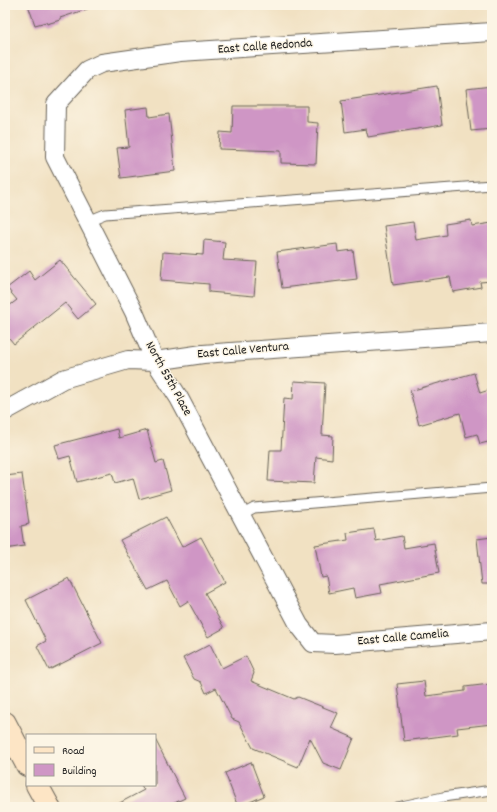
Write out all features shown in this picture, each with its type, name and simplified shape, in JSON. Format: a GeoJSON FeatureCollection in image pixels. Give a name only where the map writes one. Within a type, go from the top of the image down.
{"type":"FeatureCollection","features":[{"type":"Feature","properties":{"kind":"main road"},"geometry":{"type":"LineString","coordinates":[[5,723],[26,763]]}},
{"type":"Feature","properties":{"kind":"main road"},"geometry":{"type":"LineString","coordinates":[[38,786],[49,807]]}},
{"type":"Feature","properties":{"kind":"street","name":"East Calle Redonda"},"geometry":{"type":"LineString","coordinates":[[56,104],[87,70],[102,63],[180,52],[492,32]]}},
{"type":"Feature","properties":{"kind":"street","name":"North 55th Place"},"geometry":{"type":"LineString","coordinates":[[56,104],[55,157],[134,312],[154,361],[179,398],[299,625],[313,643]]}},
{"type":"Feature","properties":{"kind":"street","name":"East Calle Ventura"},"geometry":{"type":"LineString","coordinates":[[5,410],[63,379],[128,360],[154,361],[202,354],[492,333]]}},
{"type":"Feature","properties":{"kind":"street","name":"East Calle Camelia"},"geometry":{"type":"LineString","coordinates":[[313,643],[335,644],[492,631]]}},
{"type":"Feature","properties":{"kind":"lane"},"geometry":{"type":"LineString","coordinates":[[88,221],[105,214],[492,185]]}},
{"type":"Feature","properties":{"kind":"lane"},"geometry":{"type":"LineString","coordinates":[[241,515],[254,508],[492,488]]}},
{"type":"Feature","properties":{"kind":"lane"},"geometry":{"type":"LineString","coordinates":[[397,807],[443,797],[492,790]]}},
{"type":"Feature","properties":{"kind":"building"},"geometry":{"type":"Polygon","coordinates":[[[28,5],[89,5],[90,8],[60,18],[60,20],[47,24],[46,22],[35,25],[28,5]]]}},
{"type":"Feature","properties":{"kind":"building"},"geometry":{"type":"Polygon","coordinates":[[[437,86],[442,125],[368,137],[366,129],[345,132],[341,101],[437,86]]]}},
{"type":"Feature","properties":{"kind":"building"},"geometry":{"type":"Polygon","coordinates":[[[492,86],[492,129],[471,131],[466,89],[492,86]]]}},
{"type":"Feature","properties":{"kind":"building"},"geometry":{"type":"Polygon","coordinates":[[[233,106],[307,106],[307,122],[318,123],[316,164],[281,163],[281,151],[219,149],[220,132],[232,133],[233,106]]]}},
{"type":"Feature","properties":{"kind":"building"},"geometry":{"type":"Polygon","coordinates":[[[148,107],[149,117],[169,114],[175,171],[121,178],[117,148],[129,147],[125,110],[148,107]]]}},
{"type":"Feature","properties":{"kind":"building"},"geometry":{"type":"Polygon","coordinates":[[[471,220],[472,226],[492,223],[492,281],[480,282],[481,287],[453,292],[450,277],[393,285],[384,226],[413,222],[416,240],[446,235],[445,224],[471,220]]]}},
{"type":"Feature","properties":{"kind":"building"},"geometry":{"type":"Polygon","coordinates":[[[204,240],[225,242],[223,260],[257,262],[254,296],[209,292],[209,284],[161,280],[163,252],[203,255],[204,240]]]}},
{"type":"Feature","properties":{"kind":"building"},"geometry":{"type":"Polygon","coordinates":[[[337,244],[338,252],[353,250],[357,279],[282,288],[277,252],[337,244]]]}},
{"type":"Feature","properties":{"kind":"building"},"geometry":{"type":"Polygon","coordinates":[[[60,260],[96,304],[78,319],[65,303],[14,344],[5,333],[5,309],[17,300],[7,288],[29,271],[35,280],[60,260]]]}},
{"type":"Feature","properties":{"kind":"building"},"geometry":{"type":"Polygon","coordinates":[[[474,373],[480,393],[492,389],[492,441],[480,444],[477,434],[466,437],[460,413],[419,425],[410,391],[474,373]]]}},
{"type":"Feature","properties":{"kind":"building"},"geometry":{"type":"Polygon","coordinates":[[[294,381],[325,383],[322,435],[333,436],[332,459],[316,457],[314,483],[268,481],[270,450],[281,450],[284,398],[293,399],[294,381]]]}},
{"type":"Feature","properties":{"kind":"building"},"geometry":{"type":"Polygon","coordinates":[[[117,429],[119,438],[147,430],[156,463],[163,461],[171,490],[139,499],[133,478],[115,483],[112,473],[77,482],[70,456],[59,459],[55,445],[117,429]]]}},
{"type":"Feature","properties":{"kind":"building"},"geometry":{"type":"Polygon","coordinates":[[[22,474],[29,524],[21,526],[24,546],[5,549],[5,476],[22,474]]]}},
{"type":"Feature","properties":{"kind":"building"},"geometry":{"type":"Polygon","coordinates":[[[166,517],[182,547],[201,537],[225,582],[205,593],[224,628],[208,637],[188,601],[180,606],[167,581],[148,590],[120,540],[166,517]]]}},
{"type":"Feature","properties":{"kind":"building"},"geometry":{"type":"Polygon","coordinates":[[[374,529],[376,541],[402,536],[404,548],[434,543],[439,573],[380,584],[382,593],[355,598],[353,588],[329,593],[326,576],[321,577],[315,545],[348,540],[347,533],[374,529]]]}},
{"type":"Feature","properties":{"kind":"building"},"geometry":{"type":"Polygon","coordinates":[[[492,537],[492,584],[482,584],[477,539],[492,537]]]}},
{"type":"Feature","properties":{"kind":"building"},"geometry":{"type":"Polygon","coordinates":[[[69,578],[102,643],[49,670],[37,646],[46,641],[26,600],[69,578]]]}},
{"type":"Feature","properties":{"kind":"building"},"geometry":{"type":"Polygon","coordinates":[[[210,644],[222,668],[246,656],[254,673],[251,681],[294,699],[298,697],[338,713],[331,728],[354,738],[341,770],[323,763],[310,738],[298,767],[253,748],[239,722],[232,719],[216,688],[206,693],[201,682],[194,679],[183,658],[210,644]]]}},
{"type":"Feature","properties":{"kind":"building"},"geometry":{"type":"Polygon","coordinates":[[[424,681],[426,696],[465,691],[465,687],[490,684],[492,724],[457,728],[458,734],[404,741],[397,684],[424,681]]]}},
{"type":"Feature","properties":{"kind":"building"},"geometry":{"type":"Polygon","coordinates":[[[156,741],[185,798],[166,807],[112,807],[144,790],[142,786],[156,786],[156,741]]]}},
{"type":"Feature","properties":{"kind":"building"},"geometry":{"type":"Polygon","coordinates":[[[251,762],[264,796],[238,807],[225,773],[251,762]]]}}]}
